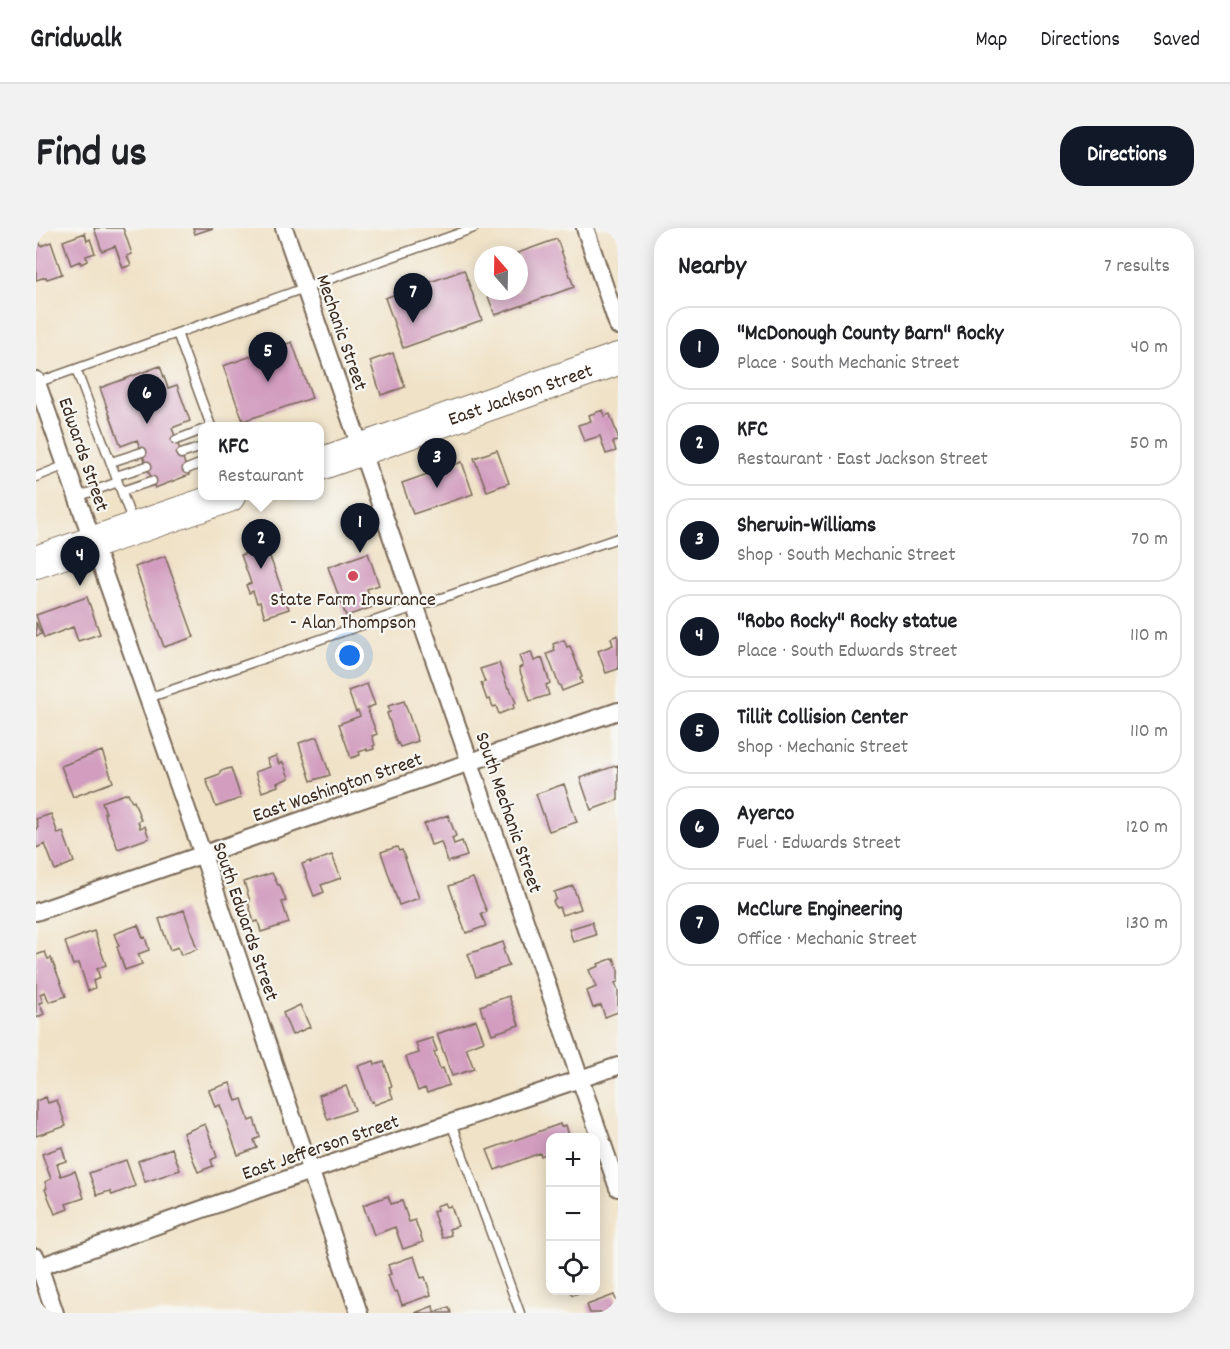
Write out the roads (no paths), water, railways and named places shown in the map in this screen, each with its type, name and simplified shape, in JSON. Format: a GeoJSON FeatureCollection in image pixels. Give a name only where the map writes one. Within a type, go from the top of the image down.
{"type":"FeatureCollection","features":[{"type":"Feature","properties":{"kind":"highway","name":"East Jackson Street"},"geometry":{"type":"LineString","coordinates":[[324,463],[618,359]]}},
{"type":"Feature","properties":{"kind":"highway"},"geometry":{"type":"LineString","coordinates":[[36,562],[215,500]]}},
{"type":"Feature","properties":{"kind":"street","name":"Mechanic Street"},"geometry":{"type":"LineString","coordinates":[[284,228],[361,450]]}},
{"type":"Feature","properties":{"kind":"street"},"geometry":{"type":"LineString","coordinates":[[585,228],[618,326]]}},
{"type":"Feature","properties":{"kind":"street","name":"Edwards Street"},"geometry":{"type":"LineString","coordinates":[[36,382],[93,543]]}},
{"type":"Feature","properties":{"kind":"street","name":"South Mechanic Street"},"geometry":{"type":"LineString","coordinates":[[361,450],[618,1188]]}},
{"type":"Feature","properties":{"kind":"street","name":"South Edwards Street"},"geometry":{"type":"LineString","coordinates":[[93,543],[203,855],[359,1313]]}},
{"type":"Feature","properties":{"kind":"street","name":"East Washington Street"},"geometry":{"type":"LineString","coordinates":[[36,912],[618,711]]}},
{"type":"Feature","properties":{"kind":"street","name":"East Jefferson Street"},"geometry":{"type":"LineString","coordinates":[[37,1264],[618,1066]]}},
{"type":"Feature","properties":{"kind":"street"},"geometry":{"type":"LineString","coordinates":[[37,1264],[55,1313]]}},
{"type":"Feature","properties":{"kind":"lane"},"geometry":{"type":"LineString","coordinates":[[36,382],[474,228]]}},
{"type":"Feature","properties":{"kind":"lane"},"geometry":{"type":"LineString","coordinates":[[177,333],[210,422]]}},
{"type":"Feature","properties":{"kind":"lane"},"geometry":{"type":"LineString","coordinates":[[76,369],[135,528]]}},
{"type":"Feature","properties":{"kind":"lane"},"geometry":{"type":"LineString","coordinates":[[176,440],[198,432]]}},
{"type":"Feature","properties":{"kind":"lane"},"geometry":{"type":"LineString","coordinates":[[181,454],[198,448]]}},
{"type":"Feature","properties":{"kind":"lane"},"geometry":{"type":"LineString","coordinates":[[111,462],[142,452]]}},
{"type":"Feature","properties":{"kind":"lane"},"geometry":{"type":"LineString","coordinates":[[36,477],[66,465]]}},
{"type":"Feature","properties":{"kind":"lane"},"geometry":{"type":"LineString","coordinates":[[187,469],[198,465]]}},
{"type":"Feature","properties":{"kind":"lane"},"geometry":{"type":"LineString","coordinates":[[77,497],[147,466]]}},
{"type":"Feature","properties":{"kind":"lane"},"geometry":{"type":"LineString","coordinates":[[122,491],[152,481]]}},
{"type":"Feature","properties":{"kind":"lane"},"geometry":{"type":"LineString","coordinates":[[148,698],[618,538]]}},
{"type":"Feature","properties":{"kind":"lane"},"geometry":{"type":"LineString","coordinates":[[451,1123],[520,1313]]}},
{"type":"Feature","properties":{"kind":"place","name":"McClure Engineering"},"geometry":{"type":"Point","coordinates":[413,323]}},
{"type":"Feature","properties":{"kind":"place","name":"Tillit Collision Center"},"geometry":{"type":"Point","coordinates":[268,382]}},
{"type":"Feature","properties":{"kind":"place","name":"Ayerco"},"geometry":{"type":"Point","coordinates":[147,424]}},
{"type":"Feature","properties":{"kind":"place","name":"Sherwin-Williams"},"geometry":{"type":"Point","coordinates":[437,488]}},
{"type":"Feature","properties":{"kind":"place","name":"\"McDonough County Barn\" Rocky"},"geometry":{"type":"Point","coordinates":[360,553]}},
{"type":"Feature","properties":{"kind":"place","name":"KFC"},"geometry":{"type":"Point","coordinates":[261,569]}},
{"type":"Feature","properties":{"kind":"place","name":"State Farm Insurance - Alan Thompson"},"geometry":{"type":"Point","coordinates":[353,576]}},
{"type":"Feature","properties":{"kind":"place","name":"\"Robo Rocky\" Rocky statue"},"geometry":{"type":"Point","coordinates":[80,586]}}]}
